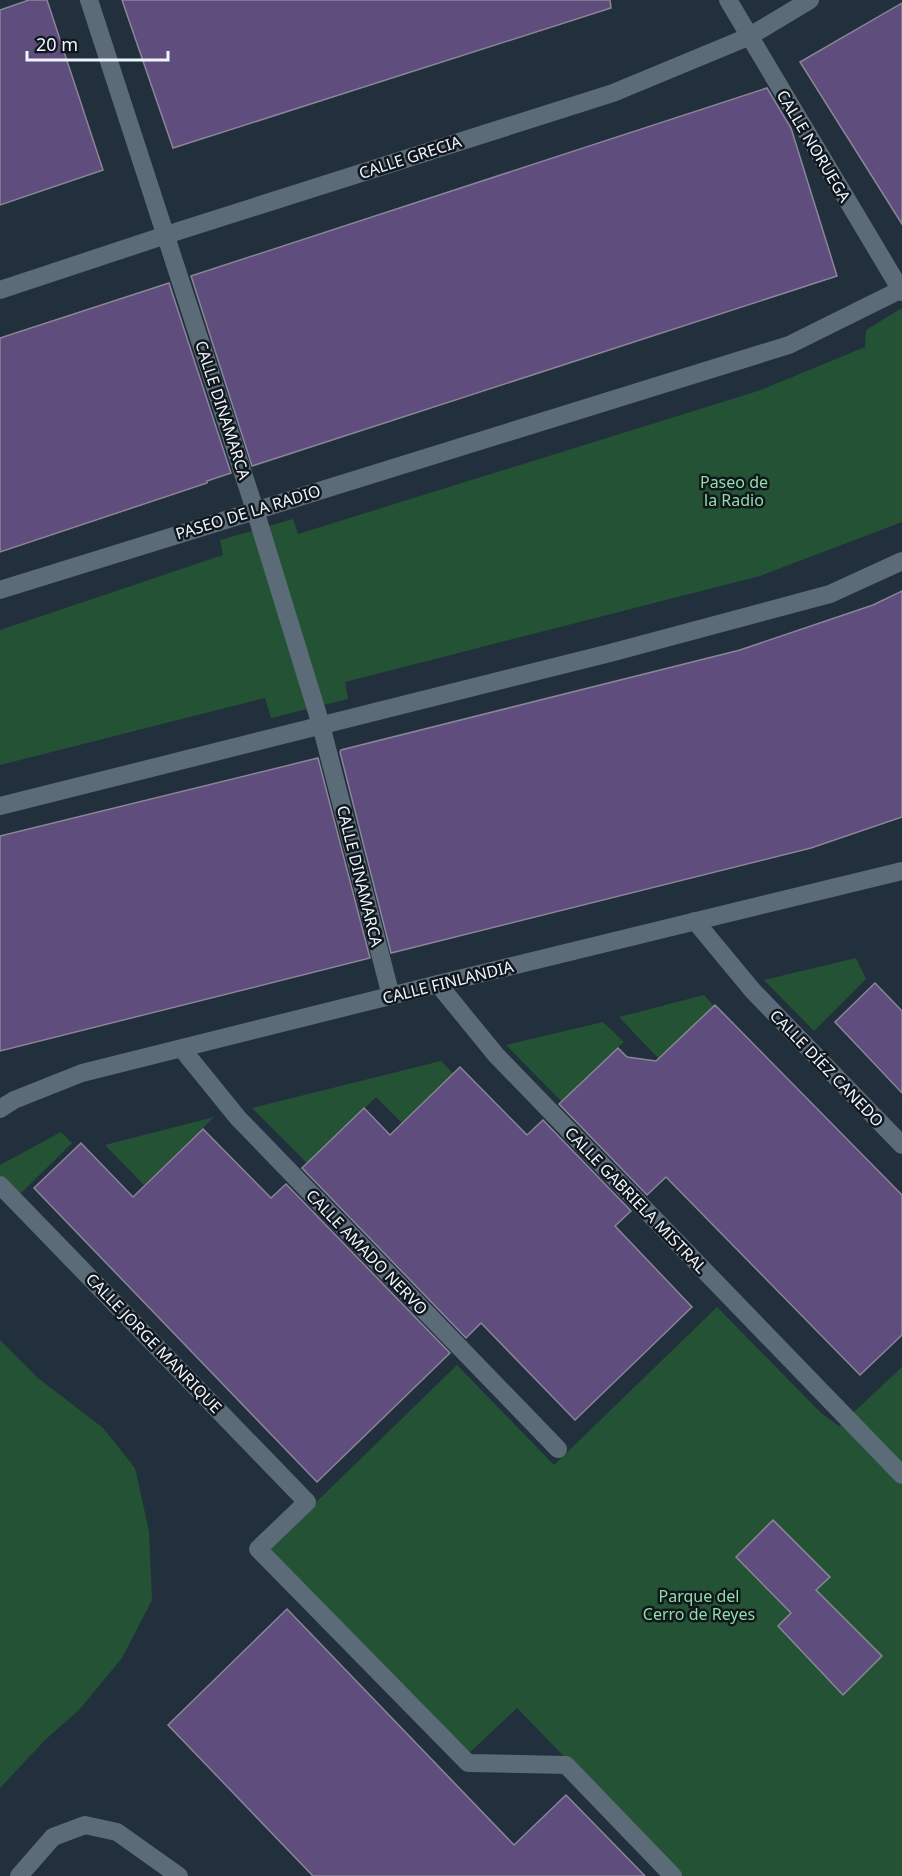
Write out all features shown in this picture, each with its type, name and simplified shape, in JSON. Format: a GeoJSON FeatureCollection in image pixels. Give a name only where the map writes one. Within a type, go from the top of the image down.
{"type":"FeatureCollection","features":[{"type":"Feature","properties":{"kind":"street","name":"CALLE DINAMARCA"},"geometry":{"type":"LineString","coordinates":[[89,0],[255,510],[321,725],[391,996]]}},
{"type":"Feature","properties":{"kind":"street","name":"CALLE NORUEGA"},"geometry":{"type":"LineString","coordinates":[[728,0],[902,290]]}},
{"type":"Feature","properties":{"kind":"street","name":"CALLE GRECIA"},"geometry":{"type":"LineString","coordinates":[[0,290],[613,93],[748,36],[810,0]]}},
{"type":"Feature","properties":{"kind":"street","name":"PASEO DE LA RADIO"},"geometry":{"type":"LineString","coordinates":[[0,590],[789,345],[902,290]]}},
{"type":"Feature","properties":{"kind":"street"},"geometry":{"type":"LineString","coordinates":[[0,806],[598,656],[830,594],[902,561]]}},
{"type":"Feature","properties":{"kind":"street","name":"CALLE FINLANDIA"},"geometry":{"type":"LineString","coordinates":[[0,1110],[14,1100],[82,1073],[902,871]]}},
{"type":"Feature","properties":{"kind":"street","name":"CALLE DÍEZ CANEDO"},"geometry":{"type":"LineString","coordinates":[[695,921],[753,991],[902,1145]]}},
{"type":"Feature","properties":{"kind":"street","name":"CALLE GABRIELA MISTRAL"},"geometry":{"type":"LineString","coordinates":[[438,984],[496,1055],[902,1475]]}},
{"type":"Feature","properties":{"kind":"street","name":"CALLE AMADO NERVO"},"geometry":{"type":"LineString","coordinates":[[182,1049],[238,1118],[558,1449]]}},
{"type":"Feature","properties":{"kind":"street","name":"CALLE JORGE MANRIQUE"},"geometry":{"type":"LineString","coordinates":[[0,1185],[307,1502],[258,1549],[468,1763],[566,1765],[673,1876]]}},
{"type":"Feature","properties":{"kind":"street"},"geometry":{"type":"LineString","coordinates":[[19,1876],[53,1837],[85,1825],[117,1832],[179,1876]]}},
{"type":"Feature","properties":{"kind":"green space","name":"Paseo de la Radio"},"geometry":{"type":"Polygon","coordinates":[[[902,308],[902,522],[760,576],[345,682],[348,699],[271,718],[265,698],[0,765],[0,630],[223,555],[220,540],[293,519],[298,534],[761,390],[865,347],[866,330],[902,308]]]}},
{"type":"Feature","properties":{"kind":"green space"},"geometry":{"type":"Polygon","coordinates":[[[856,958],[866,979],[814,1031],[764,980],[856,958]]]}},
{"type":"Feature","properties":{"kind":"green space"},"geometry":{"type":"Polygon","coordinates":[[[704,995],[714,1006],[659,1059],[619,1017],[704,995]]]}},
{"type":"Feature","properties":{"kind":"green space"},"geometry":{"type":"Polygon","coordinates":[[[603,1022],[624,1042],[562,1102],[506,1045],[603,1022]]]}},
{"type":"Feature","properties":{"kind":"green space"},"geometry":{"type":"Polygon","coordinates":[[[441,1061],[453,1073],[402,1123],[376,1097],[307,1163],[252,1108],[441,1061]]]}},
{"type":"Feature","properties":{"kind":"green space"},"geometry":{"type":"Polygon","coordinates":[[[214,1117],[144,1185],[105,1145],[214,1117]]]}},
{"type":"Feature","properties":{"kind":"green space"},"geometry":{"type":"Polygon","coordinates":[[[61,1132],[72,1143],[17,1197],[0,1179],[0,1165],[61,1132]]]}},
{"type":"Feature","properties":{"kind":"green space","name":"Parque del Cerro de Reyes"},"geometry":{"type":"Polygon","coordinates":[[[717,1307],[821,1413],[839,1426],[902,1367],[902,1876],[680,1876],[517,1708],[466,1756],[267,1550],[457,1365],[554,1465],[717,1307]]]}},
{"type":"Feature","properties":{"kind":"green space"},"geometry":{"type":"Polygon","coordinates":[[[0,1340],[38,1378],[103,1428],[135,1468],[149,1531],[152,1600],[122,1658],[79,1710],[45,1740],[0,1788],[0,1340]]]}},
{"type":"Feature","properties":{"kind":"building"},"geometry":{"type":"Polygon","coordinates":[[[29,0],[47,0],[103,170],[0,205],[0,10],[29,0]]]}},
{"type":"Feature","properties":{"kind":"building"},"geometry":{"type":"Polygon","coordinates":[[[122,0],[610,0],[611,8],[173,148],[122,0]]]}},
{"type":"Feature","properties":{"kind":"building"},"geometry":{"type":"Polygon","coordinates":[[[902,3],[902,224],[800,62],[902,3]]]}},
{"type":"Feature","properties":{"kind":"building"},"geometry":{"type":"Polygon","coordinates":[[[767,88],[791,128],[837,276],[252,466],[191,276],[767,88]]]}},
{"type":"Feature","properties":{"kind":"building"},"geometry":{"type":"Polygon","coordinates":[[[169,283],[231,473],[0,552],[0,338],[169,283]]]}},
{"type":"Feature","properties":{"kind":"building"},"geometry":{"type":"Polygon","coordinates":[[[902,591],[902,817],[811,848],[391,953],[341,750],[740,650],[873,605],[902,591]]]}},
{"type":"Feature","properties":{"kind":"building"},"geometry":{"type":"Polygon","coordinates":[[[318,758],[370,958],[0,1051],[0,836],[318,758]]]}},
{"type":"Feature","properties":{"kind":"building"},"geometry":{"type":"Polygon","coordinates":[[[875,983],[902,1011],[902,1093],[835,1022],[875,983]]]}},
{"type":"Feature","properties":{"kind":"building"},"geometry":{"type":"Polygon","coordinates":[[[715,1005],[902,1195],[902,1335],[860,1375],[666,1177],[647,1195],[559,1104],[618,1048],[627,1057],[656,1061],[715,1005]]]}},
{"type":"Feature","properties":{"kind":"building"},"geometry":{"type":"Polygon","coordinates":[[[460,1067],[527,1135],[543,1120],[631,1211],[615,1226],[692,1307],[575,1420],[481,1323],[466,1338],[302,1168],[364,1108],[390,1135],[460,1067]]]}},
{"type":"Feature","properties":{"kind":"building"},"geometry":{"type":"Polygon","coordinates":[[[203,1129],[271,1198],[286,1184],[450,1353],[317,1482],[34,1188],[81,1143],[133,1197],[203,1129]]]}},
{"type":"Feature","properties":{"kind":"building"},"geometry":{"type":"Polygon","coordinates":[[[773,1520],[830,1577],[816,1590],[882,1656],[843,1695],[778,1626],[791,1613],[736,1557],[773,1520]]]}},
{"type":"Feature","properties":{"kind":"building"},"geometry":{"type":"Polygon","coordinates":[[[287,1609],[514,1845],[566,1795],[645,1876],[313,1876],[168,1725],[287,1609]]]}}]}
